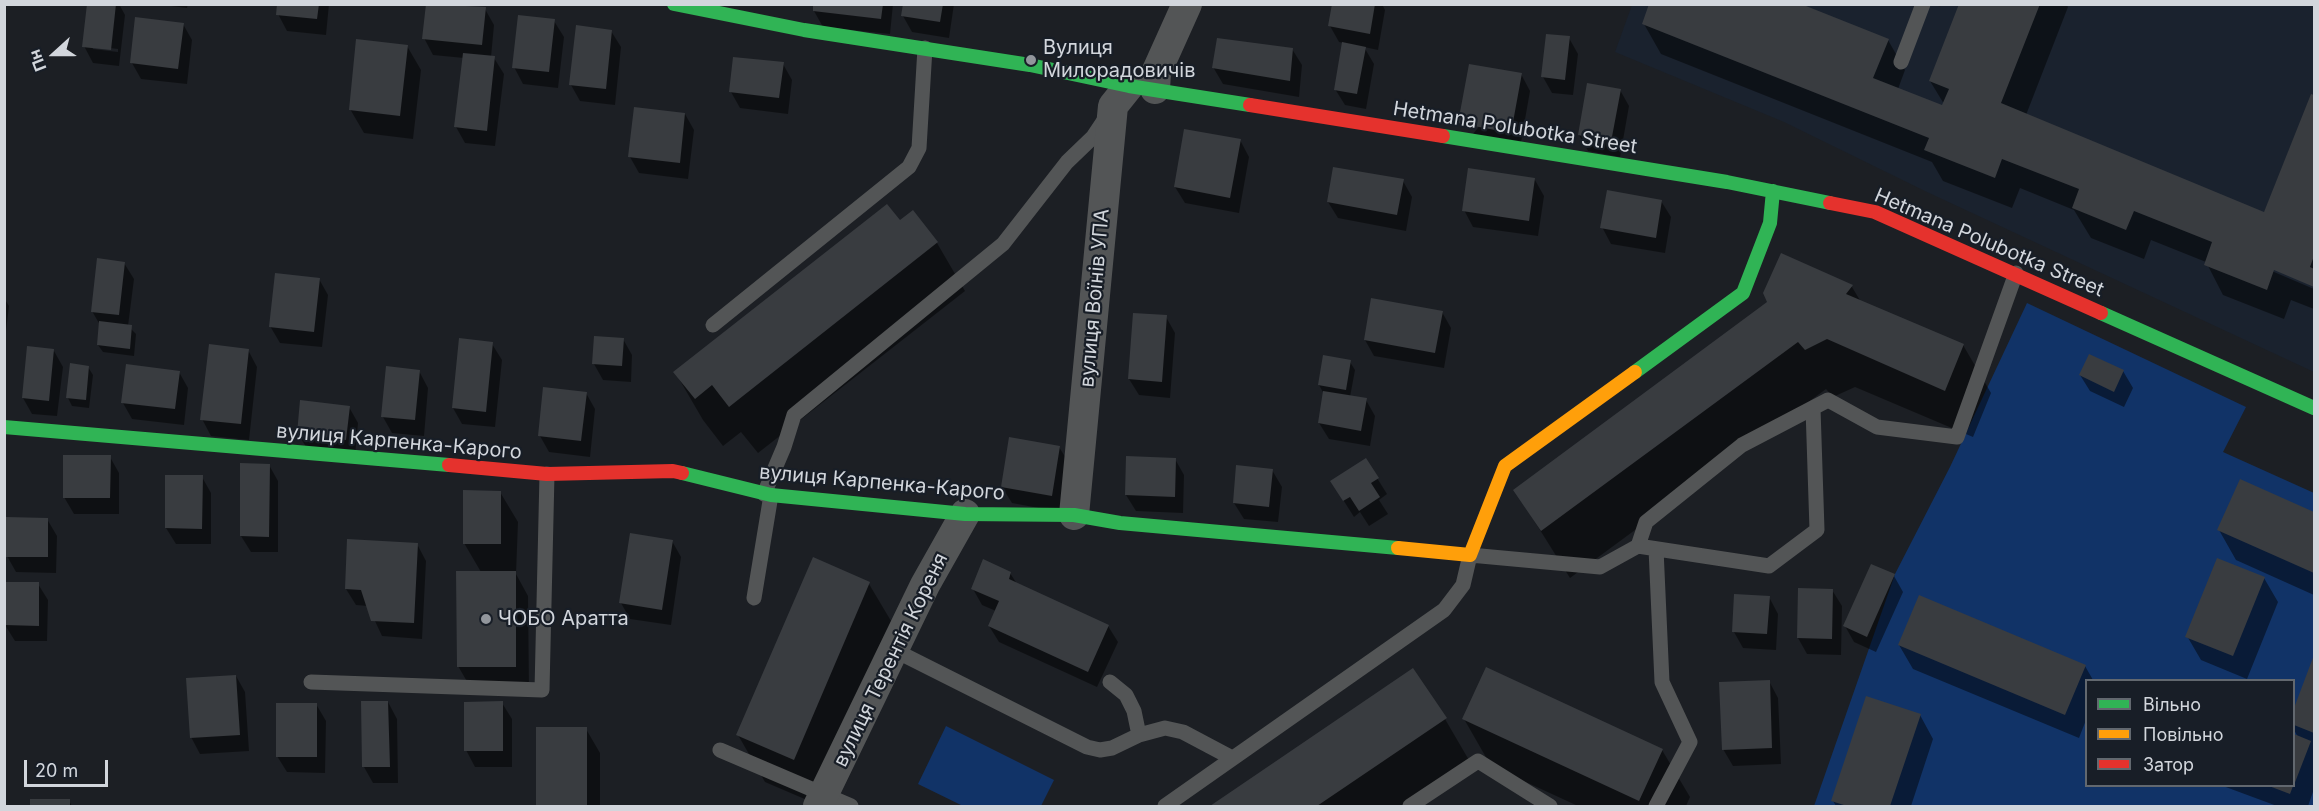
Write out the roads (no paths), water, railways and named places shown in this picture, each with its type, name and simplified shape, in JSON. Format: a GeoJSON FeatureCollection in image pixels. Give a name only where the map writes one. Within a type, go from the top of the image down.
{"type":"FeatureCollection","features":[{"type":"Feature","properties":{"kind":"street","name":"Hetmana Polubotka Street"},"geometry":{"type":"LineString","coordinates":[[674,4],[804,30],[1030,65],[1133,94],[1773,191],[1875,212],[2017,273],[2314,408]]}},
{"type":"Feature","properties":{"kind":"street","name":"вулиця Воїнів УПА"},"geometry":{"type":"LineString","coordinates":[[1074,515],[1133,94],[1156,73],[1187,4]]}},
{"type":"Feature","properties":{"kind":"street"},"geometry":{"type":"LineString","coordinates":[[1470,555],[1505,466],[1743,293],[1770,223],[1773,191]]}},
{"type":"Feature","properties":{"kind":"street","name":"вулиця Карпенка-Карого"},"geometry":{"type":"LineString","coordinates":[[4,427],[547,474],[673,471],[767,494],[965,513],[1074,515],[1132,524],[1470,555]]}},
{"type":"Feature","properties":{"kind":"street","name":"вулиця Терентія Кореня"},"geometry":{"type":"LineString","coordinates":[[831,803],[894,650],[925,585],[965,513]]}},
{"type":"Feature","properties":{"kind":"lane"},"geometry":{"type":"LineString","coordinates":[[1902,62],[1923,4]]}},
{"type":"Feature","properties":{"kind":"lane"},"geometry":{"type":"LineString","coordinates":[[713,325],[909,167],[919,148],[925,48]]}},
{"type":"Feature","properties":{"kind":"lane"},"geometry":{"type":"LineString","coordinates":[[754,598],[767,494],[794,415],[1003,244],[1067,162],[1133,94]]}},
{"type":"Feature","properties":{"kind":"lane"},"geometry":{"type":"LineString","coordinates":[[1638,546],[1646,522],[1742,445],[1828,400],[1877,428],[1957,437],[2017,273]]}},
{"type":"Feature","properties":{"kind":"lane"},"geometry":{"type":"LineString","coordinates":[[1165,807],[1232,758],[1368,666],[1444,610],[1464,585],[1470,555],[1600,567],[1638,546],[1769,566],[1817,530],[1813,408]]}},
{"type":"Feature","properties":{"kind":"lane"},"geometry":{"type":"LineString","coordinates":[[311,682],[542,690],[547,474]]}},
{"type":"Feature","properties":{"kind":"lane"},"geometry":{"type":"LineString","coordinates":[[1656,549],[1662,682],[1690,742],[1656,807]]}},
{"type":"Feature","properties":{"kind":"lane"},"geometry":{"type":"LineString","coordinates":[[894,650],[1087,747],[1100,750],[1112,748],[1139,735],[1165,728],[1183,732],[1232,758]]}},
{"type":"Feature","properties":{"kind":"lane"},"geometry":{"type":"LineString","coordinates":[[1110,682],[1126,695],[1134,711],[1139,735]]}},
{"type":"Feature","properties":{"kind":"lane"},"geometry":{"type":"LineString","coordinates":[[720,750],[831,803]]}},
{"type":"Feature","properties":{"kind":"lane"},"geometry":{"type":"LineString","coordinates":[[1410,807],[1478,761],[1550,807]]}},
{"type":"Feature","properties":{"kind":"place","name":"Вулиця Милорадовичів"},"geometry":{"type":"Point","coordinates":[1031,60]}},
{"type":"Feature","properties":{"kind":"place","name":"ЧОБО Аратта"},"geometry":{"type":"Point","coordinates":[486,619]}}]}
